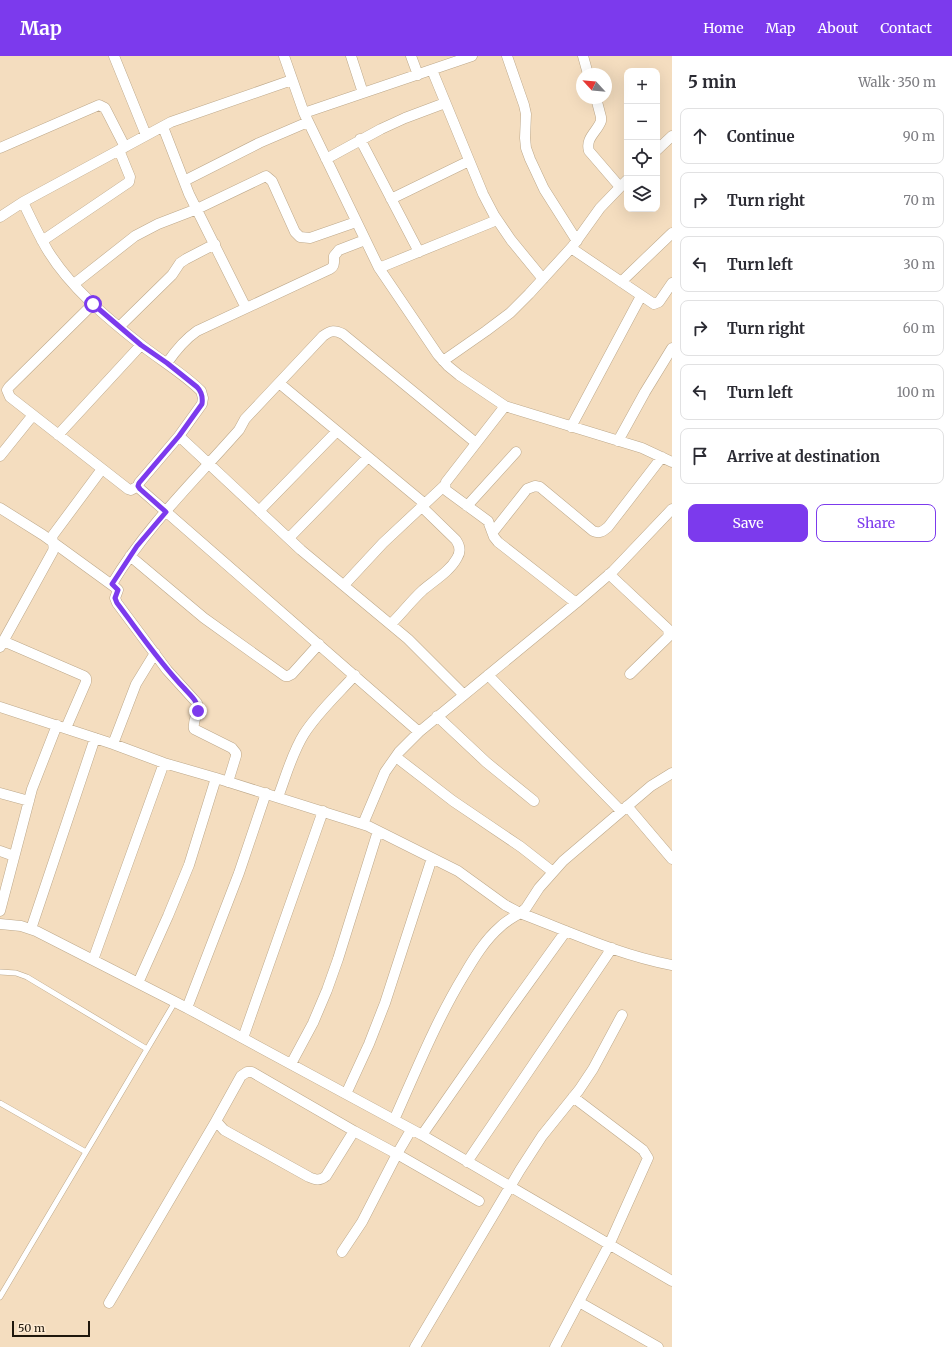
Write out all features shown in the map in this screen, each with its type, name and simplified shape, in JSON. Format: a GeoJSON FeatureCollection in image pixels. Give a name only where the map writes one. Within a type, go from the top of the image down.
{"type":"FeatureCollection","features":[{"type":"Feature","properties":{"kind":"street"},"geometry":{"type":"LineString","coordinates":[[114,56],[146,135]]}},
{"type":"Feature","properties":{"kind":"street"},"geometry":{"type":"LineString","coordinates":[[284,56],[306,118],[379,268],[443,361],[458,375],[505,406],[642,448],[672,462]]}},
{"type":"Feature","properties":{"kind":"street"},"geometry":{"type":"LineString","coordinates":[[350,56],[363,93]]}},
{"type":"Feature","properties":{"kind":"street"},"geometry":{"type":"LineString","coordinates":[[411,56],[418,75]]}},
{"type":"Feature","properties":{"kind":"street"},"geometry":{"type":"LineString","coordinates":[[507,56],[526,114],[525,138],[526,148],[530,160],[574,245],[652,304],[657,304],[672,283]]}},
{"type":"Feature","properties":{"kind":"street"},"geometry":{"type":"LineString","coordinates":[[583,56],[586,68]]}},
{"type":"Feature","properties":{"kind":"street"},"geometry":{"type":"LineString","coordinates":[[184,181],[306,118],[363,93],[468,57]]}},
{"type":"Feature","properties":{"kind":"street"},"geometry":{"type":"LineString","coordinates":[[432,70],[483,194],[497,220],[511,240],[543,279]]}},
{"type":"Feature","properties":{"kind":"street"},"geometry":{"type":"LineString","coordinates":[[0,217],[23,202],[171,122],[292,80]]}},
{"type":"Feature","properties":{"kind":"street"},"geometry":{"type":"LineString","coordinates":[[326,159],[360,139],[405,118],[445,102]]}},
{"type":"Feature","properties":{"kind":"street"},"geometry":{"type":"LineString","coordinates":[[443,361],[510,313],[574,245],[600,208],[623,183],[589,151],[589,140],[601,120],[598,104]]}},
{"type":"Feature","properties":{"kind":"street"},"geometry":{"type":"LineString","coordinates":[[0,148],[99,105],[102,105],[105,108],[122,148],[130,177],[129,182],[42,241]]}},
{"type":"Feature","properties":{"kind":"street"},"geometry":{"type":"LineString","coordinates":[[163,127],[184,181],[246,308]]}},
{"type":"Feature","properties":{"kind":"street"},"geometry":{"type":"LineString","coordinates":[[660,147],[672,136]]}},
{"type":"Feature","properties":{"kind":"street"},"geometry":{"type":"LineString","coordinates":[[360,139],[418,252]]}},
{"type":"Feature","properties":{"kind":"street"},"geometry":{"type":"LineString","coordinates":[[391,199],[469,161]]}},
{"type":"Feature","properties":{"kind":"street"},"geometry":{"type":"LineString","coordinates":[[74,284],[135,236],[158,224],[197,209],[266,176],[272,181],[295,232],[300,237],[310,238],[356,222]]}},
{"type":"Feature","properties":{"kind":"street"},"geometry":{"type":"LineString","coordinates":[[23,202],[42,241],[57,264],[74,284],[93,304],[119,327],[201,391],[203,398],[202,404],[179,436],[138,486],[133,490],[128,489],[10,397],[7,390],[93,304]]}},
{"type":"Feature","properties":{"kind":"street"},"geometry":{"type":"LineString","coordinates":[[379,268],[497,220]]}},
{"type":"Feature","properties":{"kind":"street"},"geometry":{"type":"LineString","coordinates":[[621,282],[672,234]]}},
{"type":"Feature","properties":{"kind":"street"},"geometry":{"type":"LineString","coordinates":[[167,363],[187,338],[206,326],[330,269],[335,264],[334,256],[339,250],[365,240]]}},
{"type":"Feature","properties":{"kind":"street"},"geometry":{"type":"LineString","coordinates":[[119,327],[172,276],[180,263],[215,244]]}},
{"type":"Feature","properties":{"kind":"street"},"geometry":{"type":"LineString","coordinates":[[571,427],[641,296]]}},
{"type":"Feature","properties":{"kind":"street"},"geometry":{"type":"LineString","coordinates":[[112,584],[130,556],[166,512],[239,430],[245,419],[329,331],[336,331],[343,334],[476,443]]}},
{"type":"Feature","properties":{"kind":"street"},"geometry":{"type":"LineString","coordinates":[[58,435],[141,345]]}},
{"type":"Feature","properties":{"kind":"street"},"geometry":{"type":"LineString","coordinates":[[618,441],[645,392],[672,348]]}},
{"type":"Feature","properties":{"kind":"street"},"geometry":{"type":"LineString","coordinates":[[279,383],[423,505],[459,545],[460,552],[458,558],[445,572],[422,591],[391,624]]}},
{"type":"Feature","properties":{"kind":"street"},"geometry":{"type":"LineString","coordinates":[[344,585],[383,543],[445,485],[505,406]]}},
{"type":"Feature","properties":{"kind":"street"},"geometry":{"type":"LineString","coordinates":[[0,456],[33,415]]}},
{"type":"Feature","properties":{"kind":"street"},"geometry":{"type":"LineString","coordinates":[[259,511],[337,431]]}},
{"type":"Feature","properties":{"kind":"street"},"geometry":{"type":"LineString","coordinates":[[179,436],[289,538],[408,639],[464,695]]}},
{"type":"Feature","properties":{"kind":"street"},"geometry":{"type":"LineString","coordinates":[[467,506],[516,452]]}},
{"type":"Feature","properties":{"kind":"street"},"geometry":{"type":"LineString","coordinates":[[289,538],[368,457]]}},
{"type":"Feature","properties":{"kind":"street"},"geometry":{"type":"LineString","coordinates":[[493,532],[527,490],[535,486],[540,488],[593,531],[597,533],[602,532],[608,527],[662,457]]}},
{"type":"Feature","properties":{"kind":"street"},"geometry":{"type":"LineString","coordinates":[[0,910],[32,789],[61,727],[86,682],[86,678],[84,676],[2,644],[53,551],[53,535],[102,469]]}},
{"type":"Feature","properties":{"kind":"street"},"geometry":{"type":"LineString","coordinates":[[445,485],[447,491],[488,521],[494,537],[498,542],[576,604]]}},
{"type":"Feature","properties":{"kind":"street"},"geometry":{"type":"LineString","coordinates":[[138,486],[419,732]]}},
{"type":"Feature","properties":{"kind":"street"},"geometry":{"type":"LineString","coordinates":[[0,508],[19,519],[112,584],[118,590],[116,600],[167,670],[197,703],[198,711],[193,724],[194,729],[235,750],[236,756],[228,782]]}},
{"type":"Feature","properties":{"kind":"street"},"geometry":{"type":"LineString","coordinates":[[363,824],[385,772],[396,757],[419,732],[576,604],[609,574],[672,509]]}},
{"type":"Feature","properties":{"kind":"street"},"geometry":{"type":"LineString","coordinates":[[130,556],[204,618],[285,676],[292,674],[319,644]]}},
{"type":"Feature","properties":{"kind":"street"},"geometry":{"type":"LineString","coordinates":[[609,574],[669,630],[668,637],[630,674]]}},
{"type":"Feature","properties":{"kind":"street"},"geometry":{"type":"LineString","coordinates":[[113,744],[136,684],[155,653]]}},
{"type":"Feature","properties":{"kind":"street"},"geometry":{"type":"LineString","coordinates":[[278,797],[296,750],[304,734],[317,717],[355,675]]}},
{"type":"Feature","properties":{"kind":"street"},"geometry":{"type":"LineString","coordinates":[[488,675],[624,808],[672,859]]}},
{"type":"Feature","properties":{"kind":"street"},"geometry":{"type":"LineString","coordinates":[[0,708],[113,744],[164,763],[266,793],[363,824],[458,871],[504,905],[520,913],[646,960],[672,965]]}},
{"type":"Feature","properties":{"kind":"street"},"geometry":{"type":"LineString","coordinates":[[438,716],[486,762],[534,802]]}},
{"type":"Feature","properties":{"kind":"street"},"geometry":{"type":"LineString","coordinates":[[31,929],[95,738]]}},
{"type":"Feature","properties":{"kind":"street"},"geometry":{"type":"LineString","coordinates":[[396,757],[453,801],[521,847],[553,872]]}},
{"type":"Feature","properties":{"kind":"street"},"geometry":{"type":"LineString","coordinates":[[93,960],[164,763]]}},
{"type":"Feature","properties":{"kind":"street"},"geometry":{"type":"LineString","coordinates":[[394,1120],[435,1027],[450,998],[479,952],[490,938],[501,926],[526,908],[539,888],[578,848],[651,786],[672,773]]}},
{"type":"Feature","properties":{"kind":"street"},"geometry":{"type":"LineString","coordinates":[[138,983],[189,865],[216,778]]}},
{"type":"Feature","properties":{"kind":"street"},"geometry":{"type":"LineString","coordinates":[[0,793],[29,801]]}},
{"type":"Feature","properties":{"kind":"street"},"geometry":{"type":"LineString","coordinates":[[187,1008],[239,873],[266,793]]}},
{"type":"Feature","properties":{"kind":"street"},"geometry":{"type":"LineString","coordinates":[[243,1038],[323,811]]}},
{"type":"Feature","properties":{"kind":"street"},"geometry":{"type":"LineString","coordinates":[[291,1064],[313,1023],[327,990],[378,831]]}},
{"type":"Feature","properties":{"kind":"street"},"geometry":{"type":"LineString","coordinates":[[0,851],[14,856]]}},
{"type":"Feature","properties":{"kind":"street"},"geometry":{"type":"LineString","coordinates":[[346,1094],[369,1044],[385,1003],[432,858]]}},
{"type":"Feature","properties":{"kind":"street"},"geometry":{"type":"LineString","coordinates":[[0,924],[21,926],[31,929],[187,1008],[422,1135],[510,1188],[672,1281]]}},
{"type":"Feature","properties":{"kind":"street"},"geometry":{"type":"LineString","coordinates":[[422,1135],[506,1013],[566,931]]}},
{"type":"Feature","properties":{"kind":"street"},"geometry":{"type":"LineString","coordinates":[[467,1162],[612,948]]}},
{"type":"Feature","properties":{"kind":"street"},"geometry":{"type":"LineString","coordinates":[[415,1347],[530,1154],[593,1069],[622,1015]]}},
{"type":"Feature","properties":{"kind":"street"},"geometry":{"type":"LineString","coordinates":[[109,1303],[241,1076],[247,1072],[252,1072],[479,1201]]}},
{"type":"Feature","properties":{"kind":"street"},"geometry":{"type":"LineString","coordinates":[[555,1347],[609,1245],[648,1158],[643,1150],[573,1097]]}},
{"type":"Feature","properties":{"kind":"street"},"geometry":{"type":"LineString","coordinates":[[216,1121],[224,1130],[309,1177],[319,1180],[326,1176],[354,1131]]}},
{"type":"Feature","properties":{"kind":"street"},"geometry":{"type":"LineString","coordinates":[[342,1252],[362,1222],[397,1154],[412,1130]]}},
{"type":"Feature","properties":{"kind":"street"},"geometry":{"type":"LineString","coordinates":[[579,1302],[658,1347]]}},
{"type":"Feature","properties":{"kind":"lane"},"geometry":{"type":"LineString","coordinates":[[0,972],[16,973],[27,977],[147,1049]]}},
{"type":"Feature","properties":{"kind":"lane"},"geometry":{"type":"LineString","coordinates":[[0,1297],[175,1002]]}},
{"type":"Feature","properties":{"kind":"lane"},"geometry":{"type":"LineString","coordinates":[[0,1103],[86,1152]]}},
{"type":"Feature","properties":{"kind":"route"},"geometry":{"type":"LineString","coordinates":[[93,304],[141,345],[197,387],[201,391],[203,398],[202,404],[179,436],[139,483],[138,486],[140,489],[166,512],[137,546],[112,584],[118,590],[115,598],[117,603],[167,670],[194,699],[197,703],[198,711]]}}]}
